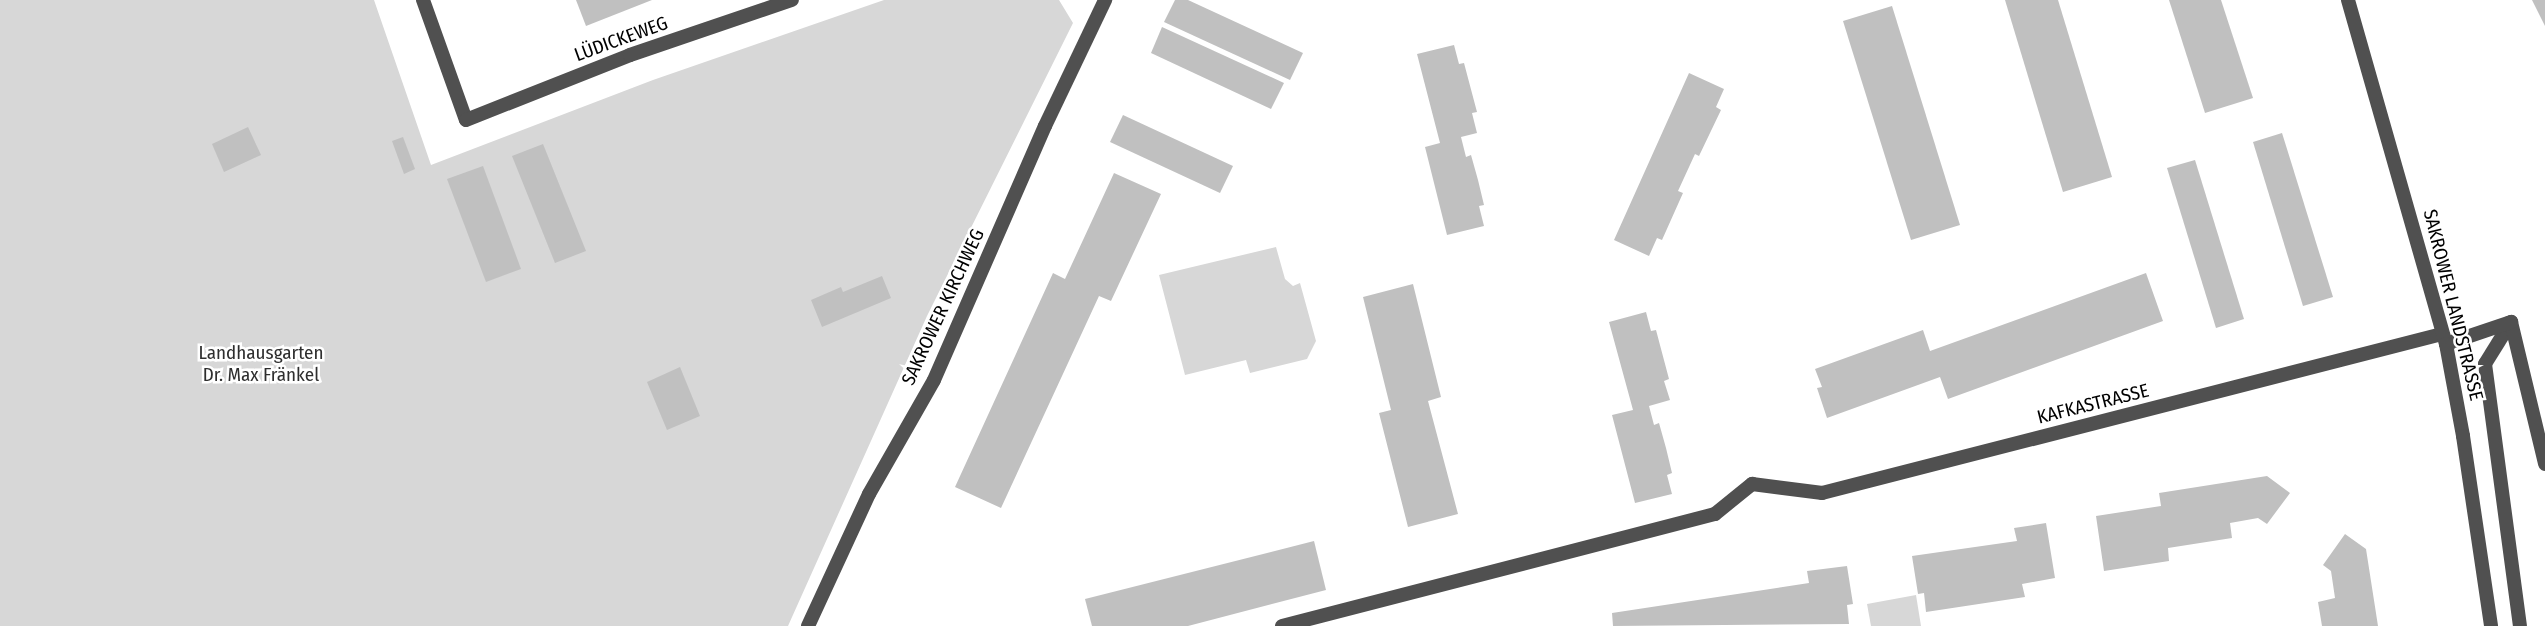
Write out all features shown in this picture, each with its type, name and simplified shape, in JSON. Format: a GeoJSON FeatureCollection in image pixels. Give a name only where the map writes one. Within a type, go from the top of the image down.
{"type":"FeatureCollection","features":[{"type":"Feature","properties":{"kind":"street","name":"LÜDICKEWEG"},"geometry":{"type":"LineString","coordinates":[[423,0],[466,120],[630,55],[792,0]]}},
{"type":"Feature","properties":{"kind":"street","name":"SAKROWER KIRCHWEG"},"geometry":{"type":"LineString","coordinates":[[808,626],[869,494],[934,380],[1105,0]]}},
{"type":"Feature","properties":{"kind":"street","name":"SAKROWER LANDSTRASSE"},"geometry":{"type":"LineString","coordinates":[[2348,0],[2444,339],[2463,436],[2491,626]]}},
{"type":"Feature","properties":{"kind":"street","name":"KAFKASTRASSE"},"geometry":{"type":"LineString","coordinates":[[1282,626],[1715,513],[1752,484],[1822,493],[2511,322]]}},
{"type":"Feature","properties":{"kind":"street"},"geometry":{"type":"LineString","coordinates":[[2511,322],[2545,464]]}},
{"type":"Feature","properties":{"kind":"street"},"geometry":{"type":"LineString","coordinates":[[2511,322],[2485,364],[2519,626]]}},
{"type":"Feature","properties":{"kind":"green space","name":"Landhausgarten Dr. Max Fränkel"},"geometry":{"type":"Polygon","coordinates":[[[0,0],[374,0],[431,165],[653,80],[884,0],[1059,0],[1073,23],[927,316],[788,626],[0,626],[0,0]]]}},
{"type":"Feature","properties":{"kind":"green space"},"geometry":{"type":"Polygon","coordinates":[[[1276,247],[1285,279],[1293,286],[1300,283],[1316,341],[1307,359],[1250,373],[1246,360],[1185,375],[1159,275],[1276,247]]]}},
{"type":"Feature","properties":{"kind":"green space"},"geometry":{"type":"Polygon","coordinates":[[[1916,595],[1921,626],[1871,626],[1867,604],[1916,595]]]}},
{"type":"Feature","properties":{"kind":"building"},"geometry":{"type":"Polygon","coordinates":[[[576,0],[652,0],[586,26],[576,0]]]}},
{"type":"Feature","properties":{"kind":"building"},"geometry":{"type":"Polygon","coordinates":[[[1175,0],[1188,0],[1303,53],[1290,80],[1164,22],[1175,0]]]}},
{"type":"Feature","properties":{"kind":"building"},"geometry":{"type":"Polygon","coordinates":[[[2005,0],[2058,0],[2112,177],[2063,192],[2005,0]]]}},
{"type":"Feature","properties":{"kind":"building"},"geometry":{"type":"Polygon","coordinates":[[[2169,0],[2221,0],[2253,98],[2205,113],[2169,0]]]}},
{"type":"Feature","properties":{"kind":"building"},"geometry":{"type":"Polygon","coordinates":[[[2532,0],[2545,0],[2545,26],[2532,0]]]}},
{"type":"Feature","properties":{"kind":"building"},"geometry":{"type":"Polygon","coordinates":[[[1892,6],[1960,225],[1911,240],[1843,21],[1892,6]]]}},
{"type":"Feature","properties":{"kind":"building"},"geometry":{"type":"Polygon","coordinates":[[[1162,27],[1284,83],[1271,109],[1151,53],[1162,27]]]}},
{"type":"Feature","properties":{"kind":"building"},"geometry":{"type":"Polygon","coordinates":[[[1454,45],[1459,64],[1464,63],[1477,112],[1472,113],[1477,133],[1461,137],[1466,157],[1471,155],[1478,180],[1484,205],[1479,206],[1484,226],[1447,235],[1425,147],[1440,143],[1417,54],[1454,45]]]}},
{"type":"Feature","properties":{"kind":"building"},"geometry":{"type":"Polygon","coordinates":[[[1689,73],[1724,89],[1716,107],[1721,110],[1699,156],[1695,154],[1678,191],[1683,193],[1662,240],[1657,238],[1649,256],[1614,240],[1689,73]]]}},
{"type":"Feature","properties":{"kind":"building"},"geometry":{"type":"Polygon","coordinates":[[[1123,115],[1233,166],[1220,193],[1110,142],[1123,115]]]}},
{"type":"Feature","properties":{"kind":"building"},"geometry":{"type":"Polygon","coordinates":[[[248,127],[261,155],[224,172],[212,144],[248,127]]]}},
{"type":"Feature","properties":{"kind":"building"},"geometry":{"type":"Polygon","coordinates":[[[2282,133],[2333,297],[2303,306],[2253,142],[2282,133]]]}},
{"type":"Feature","properties":{"kind":"building"},"geometry":{"type":"Polygon","coordinates":[[[403,137],[415,169],[404,174],[392,141],[403,137]]]}},
{"type":"Feature","properties":{"kind":"building"},"geometry":{"type":"Polygon","coordinates":[[[543,144],[586,251],[555,263],[512,156],[543,144]]]}},
{"type":"Feature","properties":{"kind":"building"},"geometry":{"type":"Polygon","coordinates":[[[2195,160],[2244,319],[2216,328],[2167,168],[2195,160]]]}},
{"type":"Feature","properties":{"kind":"building"},"geometry":{"type":"Polygon","coordinates":[[[483,166],[521,269],[486,282],[447,179],[483,166]]]}},
{"type":"Feature","properties":{"kind":"building"},"geometry":{"type":"Polygon","coordinates":[[[1114,173],[1161,194],[1111,301],[1099,296],[1001,508],[955,487],[1053,273],[1065,279],[1114,173]]]}},
{"type":"Feature","properties":{"kind":"building"},"geometry":{"type":"Polygon","coordinates":[[[2146,273],[2163,321],[1948,399],[1940,377],[1827,418],[1817,388],[1822,387],[1815,369],[1923,330],[1930,351],[2146,273]]]}},
{"type":"Feature","properties":{"kind":"building"},"geometry":{"type":"Polygon","coordinates":[[[882,276],[891,298],[822,327],[811,300],[841,287],[843,292],[882,276]]]}},
{"type":"Feature","properties":{"kind":"building"},"geometry":{"type":"Polygon","coordinates":[[[1413,284],[1441,397],[1428,401],[1458,514],[1408,527],[1379,413],[1391,410],[1363,297],[1413,284]]]}},
{"type":"Feature","properties":{"kind":"building"},"geometry":{"type":"Polygon","coordinates":[[[1646,312],[1651,331],[1656,330],[1669,379],[1664,381],[1670,400],[1649,406],[1654,425],[1659,423],[1666,448],[1672,473],[1667,475],[1672,494],[1635,503],[1612,415],[1633,410],[1609,322],[1646,312]]]}},
{"type":"Feature","properties":{"kind":"building"},"geometry":{"type":"Polygon","coordinates":[[[680,367],[700,416],[667,430],[647,382],[680,367]]]}},
{"type":"Feature","properties":{"kind":"building"},"geometry":{"type":"Polygon","coordinates":[[[2267,476],[2290,493],[2267,524],[2258,518],[2230,523],[2232,538],[2168,548],[2169,561],[2104,571],[2096,516],[2161,506],[2159,493],[2267,476]]]}},
{"type":"Feature","properties":{"kind":"building"},"geometry":{"type":"Polygon","coordinates":[[[2046,523],[2055,578],[2022,584],[2025,597],[1926,612],[1924,593],[1918,594],[1912,556],[2017,541],[2014,528],[2046,523]]]}},
{"type":"Feature","properties":{"kind":"building"},"geometry":{"type":"Polygon","coordinates":[[[2345,534],[2366,549],[2378,626],[2322,626],[2318,602],[2335,598],[2331,571],[2323,565],[2345,534]]]}},
{"type":"Feature","properties":{"kind":"building"},"geometry":{"type":"Polygon","coordinates":[[[1314,541],[1326,590],[1188,626],[1092,626],[1085,599],[1314,541]]]}},
{"type":"Feature","properties":{"kind":"building"},"geometry":{"type":"Polygon","coordinates":[[[1847,566],[1853,604],[1847,605],[1849,624],[1613,626],[1612,613],[1809,583],[1807,571],[1847,566]]]}}]}
